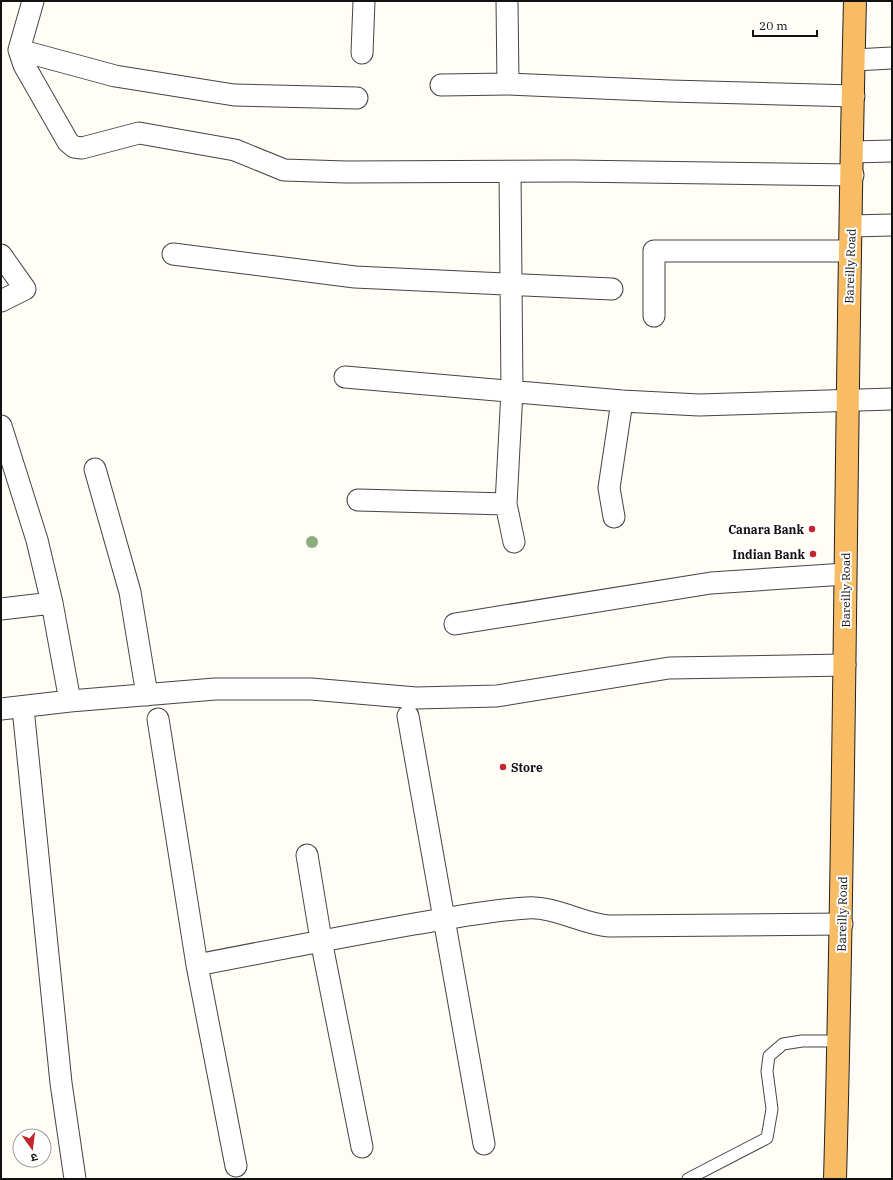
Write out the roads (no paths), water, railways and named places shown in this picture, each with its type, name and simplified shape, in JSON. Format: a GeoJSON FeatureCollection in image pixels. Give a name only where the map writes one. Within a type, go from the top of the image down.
{"type":"FeatureCollection","features":[{"type":"Feature","properties":{"kind":"highway","name":"Bareilly Road"},"geometry":{"type":"LineString","coordinates":[[835,1179],[842,924],[849,251],[853,175],[855,1]]}},
{"type":"Feature","properties":{"kind":"street"},"geometry":{"type":"LineString","coordinates":[[33,1],[19,50],[24,65],[68,142],[74,147],[82,148],[139,133],[235,150],[284,170],[346,172],[587,171],[853,175]]}},
{"type":"Feature","properties":{"kind":"street"},"geometry":{"type":"LineString","coordinates":[[362,53],[364,1]]}},
{"type":"Feature","properties":{"kind":"street"},"geometry":{"type":"LineString","coordinates":[[507,1],[508,84]]}},
{"type":"Feature","properties":{"kind":"street"},"geometry":{"type":"LineString","coordinates":[[19,50],[115,76],[234,95],[357,98]]}},
{"type":"Feature","properties":{"kind":"street"},"geometry":{"type":"LineString","coordinates":[[854,60],[892,58]]}},
{"type":"Feature","properties":{"kind":"street"},"geometry":{"type":"LineString","coordinates":[[440,85],[508,84],[670,91],[854,96]]}},
{"type":"Feature","properties":{"kind":"street"},"geometry":{"type":"LineString","coordinates":[[853,152],[892,151]]}},
{"type":"Feature","properties":{"kind":"street"},"geometry":{"type":"LineString","coordinates":[[510,172],[512,391],[506,504],[514,542]]}},
{"type":"Feature","properties":{"kind":"street"},"geometry":{"type":"LineString","coordinates":[[851,226],[892,225]]}},
{"type":"Feature","properties":{"kind":"street"},"geometry":{"type":"LineString","coordinates":[[654,316],[654,251],[849,251]]}},
{"type":"Feature","properties":{"kind":"street"},"geometry":{"type":"LineString","coordinates":[[173,254],[355,277],[510,286],[612,289]]}},
{"type":"Feature","properties":{"kind":"street"},"geometry":{"type":"LineString","coordinates":[[1,255],[25,289],[1,301]]}},
{"type":"Feature","properties":{"kind":"street"},"geometry":{"type":"LineString","coordinates":[[345,377],[622,401],[700,405],[892,399]]}},
{"type":"Feature","properties":{"kind":"street"},"geometry":{"type":"LineString","coordinates":[[614,517],[609,488],[622,401]]}},
{"type":"Feature","properties":{"kind":"street"},"geometry":{"type":"LineString","coordinates":[[2,431],[37,540],[52,603],[70,701]]}},
{"type":"Feature","properties":{"kind":"street"},"geometry":{"type":"LineString","coordinates":[[95,469],[130,592],[147,695]]}},
{"type":"Feature","properties":{"kind":"street"},"geometry":{"type":"LineString","coordinates":[[358,500],[506,504]]}},
{"type":"Feature","properties":{"kind":"street"},"geometry":{"type":"LineString","coordinates":[[455,624],[711,583],[845,574]]}},
{"type":"Feature","properties":{"kind":"street"},"geometry":{"type":"LineString","coordinates":[[1,609],[52,603]]}},
{"type":"Feature","properties":{"kind":"street"},"geometry":{"type":"LineString","coordinates":[[1,709],[23,708],[70,701],[215,689],[311,688],[416,698],[497,696],[669,668],[845,664]]}},
{"type":"Feature","properties":{"kind":"street"},"geometry":{"type":"LineString","coordinates":[[23,708],[61,1082],[75,1179]]}},
{"type":"Feature","properties":{"kind":"street"},"geometry":{"type":"LineString","coordinates":[[408,716],[484,1144]]}},
{"type":"Feature","properties":{"kind":"street"},"geometry":{"type":"LineString","coordinates":[[158,719],[197,965],[236,1166]]}},
{"type":"Feature","properties":{"kind":"street"},"geometry":{"type":"LineString","coordinates":[[307,855],[321,940],[362,1148]]}},
{"type":"Feature","properties":{"kind":"street"},"geometry":{"type":"LineString","coordinates":[[197,965],[321,940],[444,919],[527,908],[545,909],[592,924],[609,926],[842,924]]}},
{"type":"Feature","properties":{"kind":"lane"},"geometry":{"type":"LineString","coordinates":[[688,1179],[767,1138],[772,1109],[767,1071],[769,1056],[783,1044],[802,1041],[839,1042]]}},
{"type":"Feature","properties":{"kind":"place","name":"Canara Bank"},"geometry":{"type":"Point","coordinates":[812,529]}},
{"type":"Feature","properties":{"kind":"place","name":"Indian Bank"},"geometry":{"type":"Point","coordinates":[813,554]}},
{"type":"Feature","properties":{"kind":"place","name":"Store"},"geometry":{"type":"Point","coordinates":[503,767]}}]}
